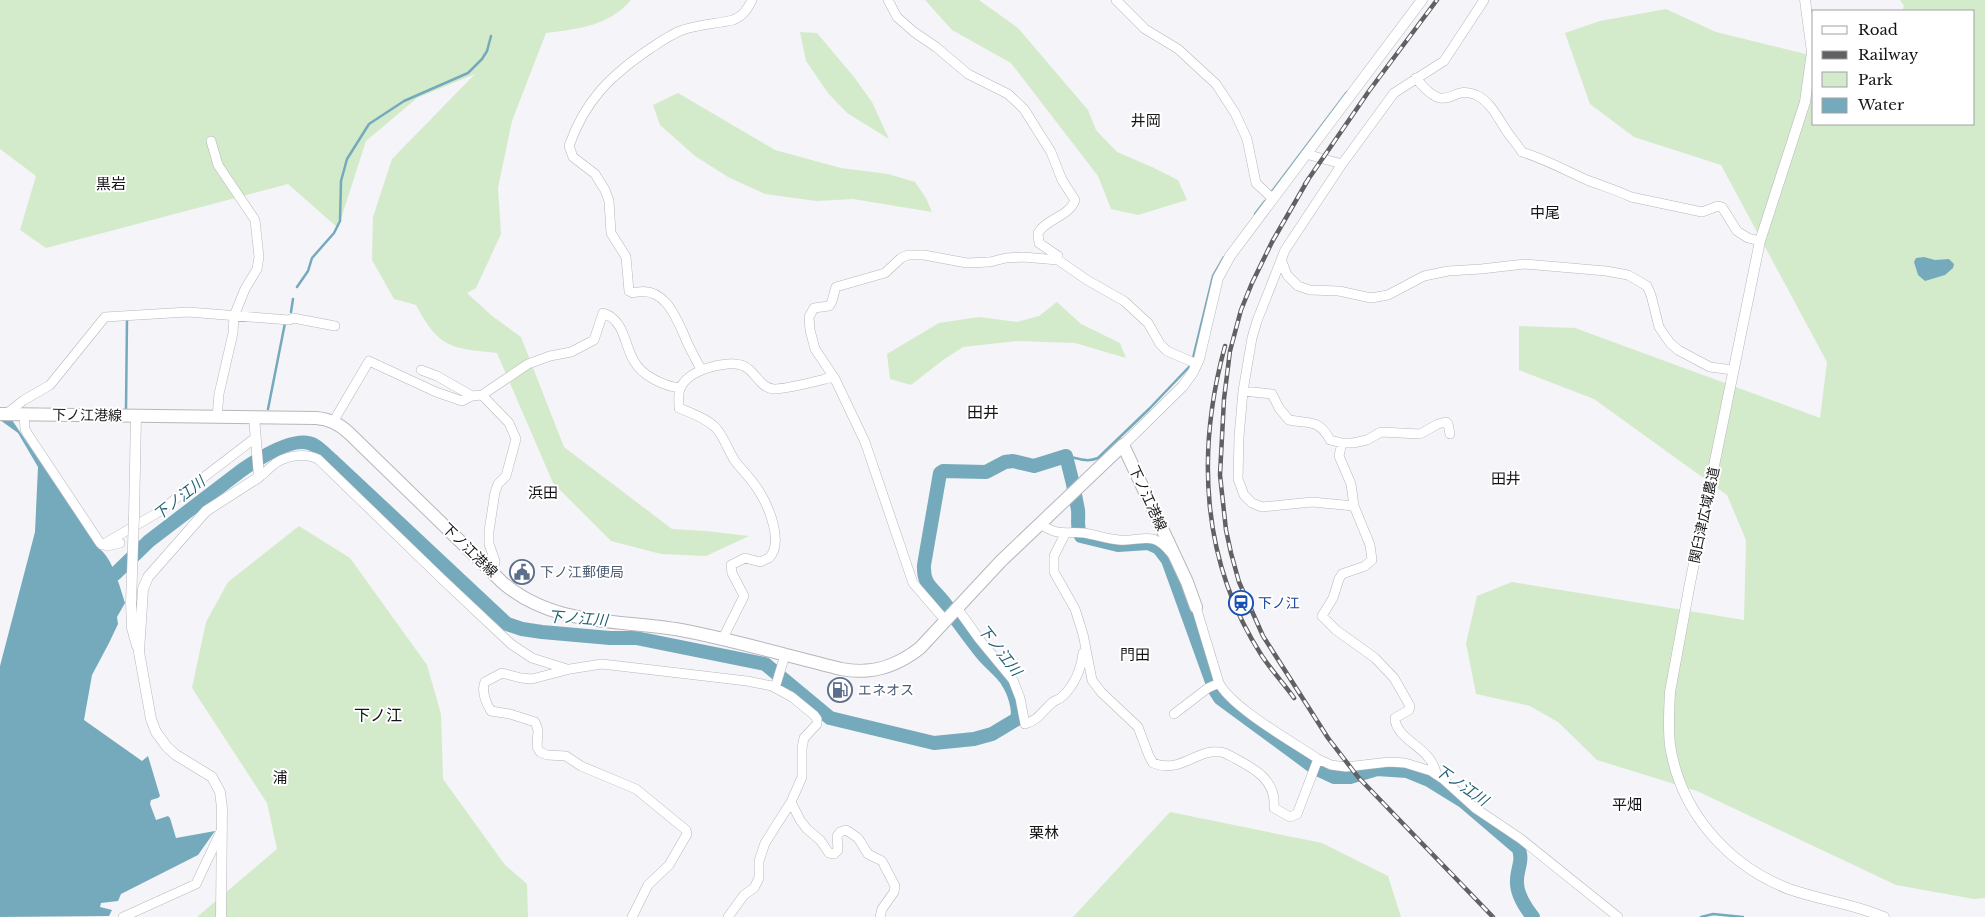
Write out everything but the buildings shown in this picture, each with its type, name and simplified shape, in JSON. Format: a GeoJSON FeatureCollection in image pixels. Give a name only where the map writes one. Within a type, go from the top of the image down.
{"type":"FeatureCollection","features":[{"type":"Feature","properties":{"kind":"main road","name":"下ノ江港線"},"geometry":{"type":"LineString","coordinates":[[3,414],[316,418],[333,422],[350,434],[510,589],[524,598],[558,613],[587,619],[664,628],[722,640],[783,660],[849,671],[878,670],[898,663],[912,654],[1040,524],[1123,445],[1177,560],[1196,607]]}},
{"type":"Feature","properties":{"kind":"street"},"geometry":{"type":"LineString","coordinates":[[701,369],[671,308],[654,294],[640,291],[633,293],[629,291],[626,257],[611,233],[608,196],[599,178],[573,157],[569,146],[576,125],[605,83],[666,38],[681,30],[740,17],[748,10],[752,0]]}},
{"type":"Feature","properties":{"kind":"street"},"geometry":{"type":"LineString","coordinates":[[888,0],[897,17],[903,23],[968,74],[1008,94],[1024,109],[1038,129],[1051,152],[1066,187],[1075,200],[1069,209],[1042,227],[1038,233],[1038,243],[1059,257],[1058,260]]}},
{"type":"Feature","properties":{"kind":"street"},"geometry":{"type":"LineString","coordinates":[[1116,0],[1145,29],[1178,49],[1216,84],[1235,113],[1247,139],[1256,182],[1273,199]]}},
{"type":"Feature","properties":{"kind":"street"},"geometry":{"type":"LineString","coordinates":[[1123,445],[1190,377],[1218,278],[1230,256],[1422,0]]}},
{"type":"Feature","properties":{"kind":"street"},"geometry":{"type":"LineString","coordinates":[[1354,506],[1312,502],[1262,507],[1254,505],[1248,500],[1239,484],[1243,391],[1256,321],[1285,250],[1342,164],[1357,146],[1387,101],[1401,88],[1444,61],[1484,0]]}},
{"type":"Feature","properties":{"kind":"street","name":"関臼津広域農道"},"geometry":{"type":"LineString","coordinates":[[1805,0],[1812,52],[1805,102],[1760,241],[1670,692],[1669,727],[1672,756],[1682,787],[1698,819],[1736,859],[1750,870],[1791,890],[1884,917]]}},
{"type":"Feature","properties":{"kind":"street"},"geometry":{"type":"LineString","coordinates":[[1416,78],[1426,91],[1435,98],[1441,99],[1465,93],[1478,95],[1500,118],[1522,152],[1547,160],[1631,197],[1702,212],[1718,206],[1722,207],[1737,231],[1748,238],[1760,241]]}},
{"type":"Feature","properties":{"kind":"street"},"geometry":{"type":"LineString","coordinates":[[211,141],[218,165],[255,220],[259,250],[257,269],[245,289],[234,316],[233,333],[219,394],[217,417]]}},
{"type":"Feature","properties":{"kind":"street"},"geometry":{"type":"LineString","coordinates":[[1306,154],[1342,164]]}},
{"type":"Feature","properties":{"kind":"street"},"geometry":{"type":"LineString","coordinates":[[946,620],[912,583],[865,442],[834,377],[815,349],[810,330],[809,316],[814,308],[829,306],[836,287],[885,273],[908,254],[967,263],[1024,257],[1058,260],[1087,280],[1124,301],[1148,323],[1160,344],[1167,351],[1193,362]]}},
{"type":"Feature","properties":{"kind":"street"},"geometry":{"type":"LineString","coordinates":[[1281,258],[1287,275],[1298,286],[1310,290],[1339,290],[1371,298],[1388,294],[1424,276],[1448,271],[1533,264],[1628,275],[1647,286],[1659,327],[1670,343],[1678,350],[1710,367],[1733,370]]}},
{"type":"Feature","properties":{"kind":"street"},"geometry":{"type":"LineString","coordinates":[[3,414],[50,385],[105,317],[188,312],[289,320],[293,318],[335,326]]}},
{"type":"Feature","properties":{"kind":"street"},"geometry":{"type":"LineString","coordinates":[[333,422],[369,360],[462,402],[472,396],[482,395],[528,364],[550,356],[571,352],[594,340],[603,313],[609,315],[619,325],[633,360],[640,370],[670,387],[680,388]]}},
{"type":"Feature","properties":{"kind":"street"},"geometry":{"type":"LineString","coordinates":[[722,640],[744,597],[732,573],[732,565],[745,558],[760,562],[769,558],[775,548],[776,532],[759,491],[737,463],[715,428],[702,418],[679,408],[680,388],[692,374],[701,369],[729,364],[743,366],[753,372],[765,386],[775,390],[834,377]]}},
{"type":"Feature","properties":{"kind":"street"},"geometry":{"type":"LineString","coordinates":[[421,370],[450,383],[472,396]]}},
{"type":"Feature","properties":{"kind":"street"},"geometry":{"type":"LineString","coordinates":[[1243,391],[1272,394],[1279,408],[1288,419],[1316,424],[1325,430],[1331,440],[1342,443],[1361,442],[1381,432],[1422,434],[1438,424],[1446,422],[1450,434]]}},
{"type":"Feature","properties":{"kind":"street"},"geometry":{"type":"LineString","coordinates":[[482,395],[509,423],[516,440],[506,476],[498,484],[494,500],[489,531],[489,544],[495,561],[493,573]]}},
{"type":"Feature","properties":{"kind":"street"},"geometry":{"type":"LineString","coordinates":[[24,415],[27,433],[102,545],[111,546],[120,543]]}},
{"type":"Feature","properties":{"kind":"street"},"geometry":{"type":"LineString","coordinates":[[136,416],[132,628],[156,732],[172,751],[212,777],[220,795],[222,829],[221,917]]}},
{"type":"Feature","properties":{"kind":"street"},"geometry":{"type":"LineString","coordinates":[[254,417],[259,476]]}},
{"type":"Feature","properties":{"kind":"street"},"geometry":{"type":"LineString","coordinates":[[102,545],[157,513],[255,440]]}},
{"type":"Feature","properties":{"kind":"street"},"geometry":{"type":"LineString","coordinates":[[1342,443],[1339,456],[1351,484],[1354,506],[1370,545],[1372,560],[1365,566],[1342,574],[1333,598],[1322,616],[1336,630],[1366,650],[1394,678],[1410,706],[1409,710],[1396,716],[1396,724],[1401,731],[1428,755],[1437,775]]}},
{"type":"Feature","properties":{"kind":"street"},"geometry":{"type":"LineString","coordinates":[[139,652],[143,589],[148,577],[206,511],[259,476],[275,463],[290,457],[303,455],[318,459],[444,582],[516,647],[532,658],[570,669]]}},
{"type":"Feature","properties":{"kind":"street"},"geometry":{"type":"LineString","coordinates":[[1040,524],[1053,531],[1065,534],[1081,533],[1119,540],[1142,537],[1152,539],[1166,547],[1177,560]]}},
{"type":"Feature","properties":{"kind":"street"},"geometry":{"type":"LineString","coordinates":[[1065,534],[1054,556],[1054,572],[1075,610],[1084,643],[1088,669],[1094,684],[1138,727],[1149,756],[1154,763],[1175,766],[1207,753],[1217,751],[1225,753],[1268,781],[1274,791],[1274,808],[1290,817],[1297,814],[1316,764]]}},
{"type":"Feature","properties":{"kind":"street"},"geometry":{"type":"LineString","coordinates":[[1196,607],[1215,685],[1316,764],[1346,767],[1388,762],[1421,766],[1437,775],[1475,808],[1521,839],[1618,917]]}},
{"type":"Feature","properties":{"kind":"street"},"geometry":{"type":"LineString","coordinates":[[956,608],[1013,680],[1020,698],[1026,724],[1040,718],[1053,702],[1062,697],[1070,687],[1080,668],[1084,643]]}},
{"type":"Feature","properties":{"kind":"street"},"geometry":{"type":"LineString","coordinates":[[775,686],[783,660]]}},
{"type":"Feature","properties":{"kind":"street"},"geometry":{"type":"LineString","coordinates":[[632,917],[648,885],[669,865],[684,842],[688,834],[686,830],[636,789],[581,766],[566,756],[547,755],[540,752],[536,746],[538,730],[535,722],[510,714],[491,711],[488,707],[484,691],[485,682],[502,673],[529,679],[570,669],[605,664],[775,686],[812,712],[817,719],[816,726],[804,738],[802,777],[792,802],[765,843],[759,860],[760,878],[754,888],[744,895],[728,917]]}},
{"type":"Feature","properties":{"kind":"street"},"geometry":{"type":"LineString","coordinates":[[1174,714],[1215,685]]}},
{"type":"Feature","properties":{"kind":"street"},"geometry":{"type":"LineString","coordinates":[[792,802],[800,820],[820,840],[829,853],[834,854],[838,850],[837,836],[840,832],[846,830],[858,838],[868,854],[882,862],[895,886],[894,892],[882,910],[880,917]]}},
{"type":"Feature","properties":{"kind":"street"},"geometry":{"type":"LineString","coordinates":[[123,917],[196,884],[222,829]]}},
{"type":"Feature","properties":{"kind":"green space"},"geometry":{"type":"Polygon","coordinates":[[[0,0],[631,0],[613,16],[603,21],[581,28],[546,33],[512,121],[498,188],[501,234],[476,288],[467,293],[491,315],[521,337],[564,447],[672,529],[749,536],[706,556],[661,554],[611,541],[553,483],[497,353],[457,347],[448,343],[439,338],[432,330],[416,305],[394,299],[372,260],[373,217],[392,159],[475,74],[417,98],[366,141],[338,228],[288,184],[46,248],[20,230],[36,176],[0,149],[0,0]]]}},
{"type":"Feature","properties":{"kind":"green space"},"geometry":{"type":"Polygon","coordinates":[[[925,0],[979,0],[1018,28],[1088,110],[1096,130],[1117,152],[1178,180],[1187,200],[1138,215],[1111,209],[1098,176],[1011,63],[952,30],[925,0]]]}},
{"type":"Feature","properties":{"kind":"green space"},"geometry":{"type":"Polygon","coordinates":[[[1900,0],[1985,0],[1985,898],[1974,899],[1896,885],[1697,791],[1597,760],[1558,722],[1530,706],[1476,694],[1466,643],[1477,596],[1512,582],[1744,620],[1746,540],[1727,495],[1594,399],[1519,370],[1519,326],[1575,328],[1820,418],[1827,362],[1721,165],[1634,137],[1590,104],[1565,33],[1600,21],[1666,9],[1716,32],[1812,56],[1812,125],[1975,125],[1975,10],[1902,10],[1904,6],[1900,0]]]}},
{"type":"Feature","properties":{"kind":"green space"},"geometry":{"type":"Polygon","coordinates":[[[800,32],[817,33],[854,77],[872,102],[889,139],[847,113],[828,93],[806,61],[800,32]]]}},
{"type":"Feature","properties":{"kind":"green space"},"geometry":{"type":"Polygon","coordinates":[[[678,93],[775,150],[841,168],[888,174],[915,182],[926,198],[932,212],[853,199],[816,201],[765,194],[728,177],[695,156],[660,125],[653,105],[678,93]]]}},
{"type":"Feature","properties":{"kind":"green space"},"geometry":{"type":"Polygon","coordinates":[[[1057,302],[1081,324],[1120,343],[1126,358],[1075,343],[1017,341],[963,347],[911,385],[890,379],[887,354],[939,323],[979,317],[1017,322],[1039,316],[1057,302]]]}},
{"type":"Feature","properties":{"kind":"green space"},"geometry":{"type":"Polygon","coordinates":[[[299,526],[350,558],[427,665],[441,714],[443,779],[505,865],[527,884],[528,917],[197,917],[277,849],[267,803],[192,688],[206,622],[228,582],[299,526]]]}},
{"type":"Feature","properties":{"kind":"green space"},"geometry":{"type":"Polygon","coordinates":[[[1170,812],[1322,843],[1388,876],[1401,917],[1073,917],[1170,812]]]}},
{"type":"Feature","properties":{"kind":"water"},"geometry":{"type":"Polygon","coordinates":[[[1924,257],[1935,260],[1949,259],[1954,264],[1953,268],[1945,275],[1925,281],[1918,275],[1914,262],[1916,258],[1924,257]]]}},
{"type":"Feature","properties":{"kind":"water"},"geometry":{"type":"Polygon","coordinates":[[[0,420],[12,420],[98,548],[103,552],[115,573],[125,603],[117,617],[118,624],[92,675],[84,720],[142,761],[148,756],[160,796],[151,800],[150,804],[156,820],[168,816],[170,818],[176,838],[215,831],[198,855],[121,894],[118,901],[101,903],[100,907],[112,910],[109,916],[0,917],[0,666],[35,532],[38,467],[18,433],[0,420]]]}},
{"type":"Feature","properties":{"kind":"waterway"},"geometry":{"type":"LineString","coordinates":[[297,287],[308,271],[312,258],[334,233],[340,221],[341,181],[347,159],[369,124],[404,101],[468,73],[487,51],[491,36]]}},
{"type":"Feature","properties":{"kind":"waterway"},"geometry":{"type":"LineString","coordinates":[[1270,194],[1347,92]]}},
{"type":"Feature","properties":{"kind":"waterway"},"geometry":{"type":"LineString","coordinates":[[1255,214],[1265,201]]}},
{"type":"Feature","properties":{"kind":"waterway"},"geometry":{"type":"LineString","coordinates":[[1066,456],[1086,460],[1098,458],[1189,367],[1193,358],[1213,276],[1224,257]]}},
{"type":"Feature","properties":{"kind":"waterway"},"geometry":{"type":"LineString","coordinates":[[291,312],[293,299]]}},
{"type":"Feature","properties":{"kind":"waterway"},"geometry":{"type":"LineString","coordinates":[[126,409],[127,319]]}},
{"type":"Feature","properties":{"kind":"waterway"},"geometry":{"type":"LineString","coordinates":[[268,409],[285,323]]}},
{"type":"Feature","properties":{"kind":"waterway","name":"下ノ江川"},"geometry":{"type":"LineString","coordinates":[[115,574],[149,541],[242,470],[277,449],[306,442],[314,445],[324,453],[507,624],[522,629],[542,632],[610,638],[636,638],[765,664],[830,718],[934,743],[974,739],[992,734],[1017,719],[1018,710],[1014,695],[1006,679],[979,650],[929,585],[925,577],[924,565],[940,473],[943,471],[986,472],[1005,462],[1013,461],[1034,466],[1066,456],[1077,503],[1079,533],[1081,536],[1118,545],[1148,543],[1159,548],[1168,560],[1215,690],[1220,698],[1315,768],[1334,777],[1350,777],[1377,769],[1407,771],[1429,780],[1463,801],[1518,848],[1520,852],[1517,876],[1518,890],[1524,905],[1533,917]]}},
{"type":"Feature","properties":{"kind":"waterway"},"geometry":{"type":"LineString","coordinates":[[1701,917],[1713,914],[1743,917]]}},
{"type":"Feature","properties":{"kind":"railway"},"geometry":{"type":"LineString","coordinates":[[1305,184],[1369,91],[1437,0]]}},
{"type":"Feature","properties":{"kind":"railway"},"geometry":{"type":"LineString","coordinates":[[1309,178],[1272,242],[1252,283],[1241,310],[1230,351],[1224,399],[1220,475],[1226,530],[1231,553],[1239,582],[1263,636],[1328,738],[1358,777],[1493,917]]}},
{"type":"Feature","properties":{"kind":"railway"},"geometry":{"type":"LineString","coordinates":[[1225,346],[1210,426],[1208,466],[1210,506],[1216,545],[1226,583],[1242,620],[1262,656],[1294,698]]}},
{"type":"Feature","properties":{"kind":"place","name":"下ノ江郵便局"},"geometry":{"type":"Point","coordinates":[522,572]}},
{"type":"Feature","properties":{"kind":"place","name":"下ノ江"},"geometry":{"type":"Point","coordinates":[1241,603]}},
{"type":"Feature","properties":{"kind":"place","name":"エネオス"},"geometry":{"type":"Point","coordinates":[840,690]}},
{"type":"Feature","properties":{"kind":"district","name":"井岡"},"geometry":{"type":"Point","coordinates":[1146,120]}},
{"type":"Feature","properties":{"kind":"district","name":"黒岩"},"geometry":{"type":"Point","coordinates":[111,183]}},
{"type":"Feature","properties":{"kind":"district","name":"中尾"},"geometry":{"type":"Point","coordinates":[1545,212]}},
{"type":"Feature","properties":{"kind":"district","name":"田井"},"geometry":{"type":"Point","coordinates":[983,412]}},
{"type":"Feature","properties":{"kind":"district","name":"田井"},"geometry":{"type":"Point","coordinates":[1506,478]}},
{"type":"Feature","properties":{"kind":"district","name":"浜田"},"geometry":{"type":"Point","coordinates":[543,492]}},
{"type":"Feature","properties":{"kind":"district","name":"門田"},"geometry":{"type":"Point","coordinates":[1135,654]}},
{"type":"Feature","properties":{"kind":"district","name":"下ノ江"},"geometry":{"type":"Point","coordinates":[378,715]}},
{"type":"Feature","properties":{"kind":"district","name":"浦"},"geometry":{"type":"Point","coordinates":[280,777]}},
{"type":"Feature","properties":{"kind":"district","name":"平畑"},"geometry":{"type":"Point","coordinates":[1627,804]}},
{"type":"Feature","properties":{"kind":"district","name":"栗林"},"geometry":{"type":"Point","coordinates":[1044,832]}}]}
